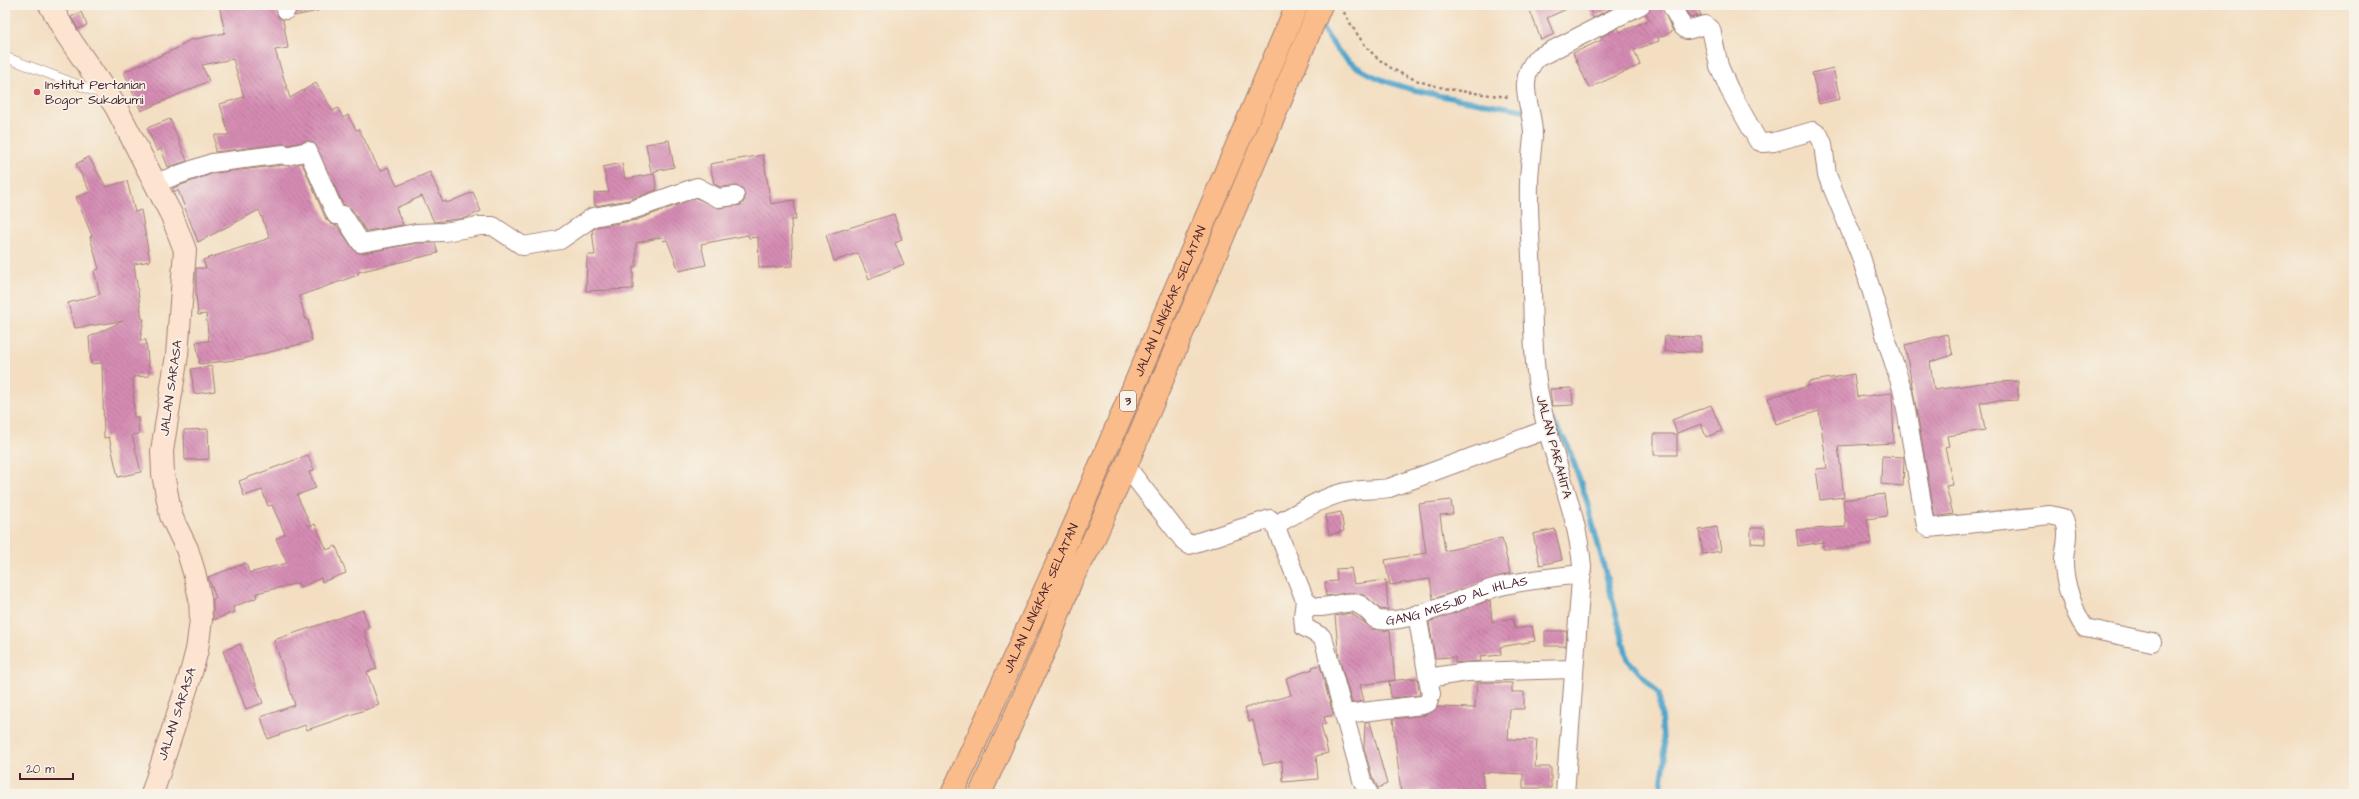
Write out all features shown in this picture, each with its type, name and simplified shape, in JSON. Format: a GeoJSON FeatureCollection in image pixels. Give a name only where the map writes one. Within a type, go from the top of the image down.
{"type":"FeatureCollection","features":[{"type":"Feature","properties":{"kind":"main road","name":"JALAN LINGKAR SELATAN"},"geometry":{"type":"LineString","coordinates":[[952,794],[1104,456],[1297,5]]}},
{"type":"Feature","properties":{"kind":"main road","name":"JALAN LINGKAR SELATAN"},"geometry":{"type":"LineString","coordinates":[[980,794],[1049,640],[1072,578],[1092,542],[1126,466],[1322,5]]}},
{"type":"Feature","properties":{"kind":"main road"},"geometry":{"type":"LineString","coordinates":[[1104,456],[1126,466]]}},
{"type":"Feature","properties":{"kind":"street","name":"JALAN SARASA"},"geometry":{"type":"LineString","coordinates":[[50,5],[67,35],[109,96],[172,216],[185,250],[177,355],[162,451],[163,474],[171,516],[187,549],[194,572],[200,598],[200,620],[197,650],[189,680],[152,794]]}},
{"type":"Feature","properties":{"kind":"street","name":"JALAN PARAHITA"},"geometry":{"type":"LineString","coordinates":[[1565,794],[1582,574],[1580,541],[1540,400],[1534,352],[1529,184],[1533,136],[1525,80],[1532,64],[1537,58],[1641,5]]}},
{"type":"Feature","properties":{"kind":"street"},"geometry":{"type":"LineString","coordinates":[[1671,5],[1683,27],[1687,30],[1706,25],[1712,29],[1720,66],[1729,89],[1758,141],[1763,143],[1774,142],[1813,130],[1819,135],[1823,144],[1827,175],[1873,290],[1904,392],[1926,526],[1929,528],[2050,515],[2063,518],[2067,526],[2064,562],[2077,618],[2085,628],[2152,642]]}},
{"type":"Feature","properties":{"kind":"street"},"geometry":{"type":"LineString","coordinates":[[155,183],[212,163],[284,154],[287,156],[308,151],[336,215],[343,215],[361,243],[416,233],[494,226],[523,246],[560,240],[592,217],[632,210],[697,187],[718,198],[735,196]]}},
{"type":"Feature","properties":{"kind":"street"},"geometry":{"type":"LineString","coordinates":[[1275,525],[1330,497],[1352,491],[1371,491],[1390,488],[1548,429]]}},
{"type":"Feature","properties":{"kind":"street"},"geometry":{"type":"LineString","coordinates":[[1126,466],[1184,541],[1189,545],[1267,519],[1270,519],[1275,525],[1305,600],[1302,616],[1304,627],[1322,637],[1345,714],[1362,780],[1369,794]]}},
{"type":"Feature","properties":{"kind":"street","name":"GANG MESJID AL IHLAS"},"geometry":{"type":"LineString","coordinates":[[1305,600],[1308,605],[1319,608],[1349,603],[1361,604],[1375,619],[1381,621],[1417,614],[1511,584],[1582,574]]}},
{"type":"Feature","properties":{"kind":"street"},"geometry":{"type":"LineString","coordinates":[[1345,714],[1428,703],[1431,694],[1417,614]]}},
{"type":"Feature","properties":{"kind":"street"},"geometry":{"type":"LineString","coordinates":[[1428,678],[1467,672],[1574,669]]}},
{"type":"Feature","properties":{"kind":"lane"},"geometry":{"type":"LineString","coordinates":[[5,57],[109,96]]}},
{"type":"Feature","properties":{"kind":"path"},"geometry":{"type":"LineString","coordinates":[[1340,5],[1373,54],[1391,67],[1417,80],[1446,90],[1528,104]]}},
{"type":"Feature","properties":{"kind":"building"},"geometry":{"type":"Polygon","coordinates":[[[219,5],[275,5],[278,17],[283,20],[288,48],[275,50],[290,98],[316,83],[333,111],[338,108],[343,118],[348,115],[356,130],[359,129],[380,171],[388,167],[397,186],[430,172],[443,202],[446,201],[447,203],[473,192],[481,211],[466,218],[434,222],[422,196],[396,208],[403,225],[366,231],[352,209],[343,204],[314,143],[306,141],[288,145],[283,144],[215,152],[215,135],[229,135],[220,104],[244,97],[233,59],[202,65],[209,81],[141,111],[124,72],[182,46],[181,45],[190,40],[225,33],[219,5]]]}},
{"type":"Feature","properties":{"kind":"building"},"geometry":{"type":"Polygon","coordinates":[[[296,5],[318,5],[318,11],[294,16],[296,5]]]}},
{"type":"Feature","properties":{"kind":"building"},"geometry":{"type":"Polygon","coordinates":[[[1528,5],[1575,5],[1547,18],[1554,34],[1541,40],[1528,5]]]}},
{"type":"Feature","properties":{"kind":"building"},"geometry":{"type":"Polygon","coordinates":[[[1588,5],[1609,5],[1610,9],[1593,18],[1588,5]]]}},
{"type":"Feature","properties":{"kind":"building"},"geometry":{"type":"Polygon","coordinates":[[[1651,5],[1661,5],[1673,31],[1658,38],[1659,41],[1634,50],[1640,65],[1589,88],[1573,53],[1602,40],[1601,37],[1618,28],[1620,32],[1649,20],[1646,14],[1651,5]]]}},
{"type":"Feature","properties":{"kind":"building"},"geometry":{"type":"Polygon","coordinates":[[[1683,5],[1696,5],[1701,15],[1690,18],[1683,5]]]}},
{"type":"Feature","properties":{"kind":"building"},"geometry":{"type":"Polygon","coordinates":[[[81,12],[87,25],[78,29],[71,17],[81,12]]]}},
{"type":"Feature","properties":{"kind":"building"},"geometry":{"type":"Polygon","coordinates":[[[1833,68],[1840,99],[1819,104],[1812,73],[1833,68]]]}},
{"type":"Feature","properties":{"kind":"building"},"geometry":{"type":"Polygon","coordinates":[[[170,119],[187,161],[168,167],[161,149],[157,151],[147,128],[170,119]]]}},
{"type":"Feature","properties":{"kind":"building"},"geometry":{"type":"Polygon","coordinates":[[[669,140],[674,167],[651,172],[646,144],[669,140]]]}},
{"type":"Feature","properties":{"kind":"building"},"geometry":{"type":"Polygon","coordinates":[[[763,155],[771,204],[794,200],[796,220],[791,220],[793,266],[759,268],[758,237],[749,238],[748,235],[701,244],[706,265],[679,271],[667,240],[663,241],[662,237],[636,243],[636,267],[633,267],[633,289],[586,291],[587,255],[595,255],[592,230],[597,227],[636,220],[696,198],[719,208],[741,205],[745,200],[743,189],[739,186],[720,187],[714,184],[710,164],[763,155]]]}},
{"type":"Feature","properties":{"kind":"building"},"geometry":{"type":"Polygon","coordinates":[[[89,157],[106,187],[127,181],[135,212],[141,210],[150,261],[134,264],[142,319],[144,319],[140,340],[146,340],[149,376],[133,377],[134,417],[138,417],[139,434],[132,435],[141,472],[118,477],[109,437],[104,438],[102,363],[91,364],[89,337],[123,321],[75,328],[68,303],[100,294],[94,271],[99,269],[90,237],[92,236],[76,197],[90,192],[76,164],[89,157]]]}},
{"type":"Feature","properties":{"kind":"building"},"geometry":{"type":"Polygon","coordinates":[[[302,163],[326,219],[331,224],[337,226],[356,252],[363,253],[417,243],[435,243],[438,253],[358,272],[358,275],[299,296],[306,320],[308,320],[312,341],[243,359],[200,364],[196,342],[209,341],[206,314],[198,315],[196,268],[206,268],[203,260],[270,238],[259,210],[198,242],[178,190],[174,192],[173,188],[214,173],[302,163]]]}},
{"type":"Feature","properties":{"kind":"building"},"geometry":{"type":"Polygon","coordinates":[[[622,163],[625,179],[654,174],[657,190],[629,200],[595,206],[594,193],[609,192],[603,167],[622,163]]]}},
{"type":"Feature","properties":{"kind":"building"},"geometry":{"type":"Polygon","coordinates":[[[894,214],[902,240],[895,243],[904,264],[869,279],[858,253],[834,261],[826,235],[894,214]]]}},
{"type":"Feature","properties":{"kind":"building"},"geometry":{"type":"Polygon","coordinates":[[[1947,334],[1953,355],[1930,362],[1934,390],[1982,383],[2018,381],[2018,400],[1980,402],[1985,430],[1947,436],[1949,446],[1945,447],[1953,485],[1946,486],[1953,514],[1935,517],[1905,345],[1947,334]]]}},
{"type":"Feature","properties":{"kind":"building"},"geometry":{"type":"Polygon","coordinates":[[[1665,336],[1701,337],[1701,352],[1664,351],[1665,336]]]}},
{"type":"Feature","properties":{"kind":"building"},"geometry":{"type":"Polygon","coordinates":[[[212,366],[215,391],[194,394],[191,369],[212,366]]]}},
{"type":"Feature","properties":{"kind":"building"},"geometry":{"type":"Polygon","coordinates":[[[1854,374],[1857,397],[1892,393],[1894,443],[1838,446],[1844,497],[1820,500],[1816,469],[1827,468],[1819,411],[1776,424],[1768,398],[1809,386],[1808,382],[1854,374]]]}},
{"type":"Feature","properties":{"kind":"building"},"geometry":{"type":"Polygon","coordinates":[[[1572,388],[1573,405],[1552,406],[1550,389],[1572,388]]]}},
{"type":"Feature","properties":{"kind":"building"},"geometry":{"type":"Polygon","coordinates":[[[1711,405],[1722,431],[1706,437],[1701,424],[1677,433],[1672,420],[1711,405]]]}},
{"type":"Feature","properties":{"kind":"building"},"geometry":{"type":"Polygon","coordinates":[[[208,429],[209,459],[185,460],[184,430],[208,429]]]}},
{"type":"Feature","properties":{"kind":"building"},"geometry":{"type":"Polygon","coordinates":[[[1654,434],[1677,434],[1677,455],[1654,455],[1654,434]]]}},
{"type":"Feature","properties":{"kind":"building"},"geometry":{"type":"Polygon","coordinates":[[[308,455],[314,470],[309,472],[316,488],[297,495],[311,526],[315,524],[327,550],[336,546],[346,573],[322,582],[321,578],[300,588],[298,583],[257,593],[256,598],[233,607],[235,612],[213,620],[213,599],[216,598],[208,577],[246,563],[249,573],[287,563],[276,539],[285,534],[272,505],[268,506],[262,490],[244,496],[239,481],[308,455]]]}},
{"type":"Feature","properties":{"kind":"building"},"geometry":{"type":"Polygon","coordinates":[[[1882,456],[1904,457],[1903,486],[1881,484],[1882,456]]]}},
{"type":"Feature","properties":{"kind":"building"},"geometry":{"type":"Polygon","coordinates":[[[1884,494],[1887,516],[1867,519],[1871,543],[1841,549],[1823,549],[1823,542],[1798,546],[1796,530],[1846,527],[1843,500],[1884,494]]]}},
{"type":"Feature","properties":{"kind":"building"},"geometry":{"type":"Polygon","coordinates":[[[1451,500],[1453,514],[1440,515],[1445,551],[1502,538],[1510,573],[1433,599],[1430,579],[1390,585],[1385,560],[1426,553],[1419,504],[1451,500]]]}},
{"type":"Feature","properties":{"kind":"building"},"geometry":{"type":"Polygon","coordinates":[[[1341,512],[1344,531],[1329,535],[1326,515],[1341,512]]]}},
{"type":"Feature","properties":{"kind":"building"},"geometry":{"type":"Polygon","coordinates":[[[1717,527],[1721,551],[1703,554],[1699,530],[1717,527]]]}},
{"type":"Feature","properties":{"kind":"building"},"geometry":{"type":"Polygon","coordinates":[[[1751,528],[1765,528],[1765,544],[1751,543],[1751,528]]]}},
{"type":"Feature","properties":{"kind":"building"},"geometry":{"type":"Polygon","coordinates":[[[1555,529],[1562,560],[1540,565],[1533,534],[1555,529]]]}},
{"type":"Feature","properties":{"kind":"building"},"geometry":{"type":"Polygon","coordinates":[[[1351,568],[1354,584],[1386,580],[1388,610],[1380,609],[1366,596],[1356,593],[1326,596],[1325,582],[1337,581],[1336,569],[1351,568]]]}},
{"type":"Feature","properties":{"kind":"building"},"geometry":{"type":"Polygon","coordinates":[[[1490,600],[1492,622],[1513,618],[1515,629],[1532,626],[1535,641],[1500,647],[1501,655],[1480,657],[1481,661],[1455,663],[1455,657],[1435,658],[1429,622],[1490,600]]]}},
{"type":"Feature","properties":{"kind":"building"},"geometry":{"type":"Polygon","coordinates":[[[363,610],[369,628],[364,630],[377,669],[367,672],[379,705],[307,730],[305,725],[268,739],[261,717],[295,705],[274,640],[363,610]]]}},
{"type":"Feature","properties":{"kind":"building"},"geometry":{"type":"Polygon","coordinates":[[[1351,613],[1373,629],[1390,631],[1395,680],[1360,685],[1364,701],[1352,703],[1339,658],[1335,616],[1351,613]]]}},
{"type":"Feature","properties":{"kind":"building"},"geometry":{"type":"Polygon","coordinates":[[[1545,631],[1567,631],[1566,646],[1545,646],[1545,631]]]}},
{"type":"Feature","properties":{"kind":"building"},"geometry":{"type":"Polygon","coordinates":[[[240,644],[263,703],[246,709],[223,651],[240,644]]]}},
{"type":"Feature","properties":{"kind":"building"},"geometry":{"type":"Polygon","coordinates":[[[1320,665],[1333,715],[1324,717],[1326,723],[1321,725],[1328,753],[1316,756],[1318,779],[1283,782],[1282,761],[1263,765],[1253,720],[1249,722],[1245,708],[1291,695],[1286,678],[1313,669],[1312,667],[1320,665]]]}},
{"type":"Feature","properties":{"kind":"building"},"geometry":{"type":"Polygon","coordinates":[[[1417,678],[1420,695],[1391,698],[1389,681],[1417,678]]]}},
{"type":"Feature","properties":{"kind":"building"},"geometry":{"type":"Polygon","coordinates":[[[1477,682],[1512,683],[1512,692],[1524,692],[1524,709],[1510,709],[1508,739],[1537,740],[1535,767],[1551,767],[1551,788],[1523,788],[1523,774],[1482,772],[1484,794],[1458,794],[1457,792],[1427,794],[1427,790],[1401,794],[1393,719],[1425,715],[1437,707],[1475,708],[1477,682]]]}},
{"type":"Feature","properties":{"kind":"building"},"geometry":{"type":"Polygon","coordinates":[[[1365,722],[1370,722],[1387,784],[1378,788],[1372,776],[1364,749],[1365,722]]]}},
{"type":"Feature","properties":{"kind":"waterway"},"geometry":{"type":"LineString","coordinates":[[1319,23],[1342,55],[1359,68],[1380,79],[1429,94],[1527,111]]}},
{"type":"Feature","properties":{"kind":"waterway"},"geometry":{"type":"LineString","coordinates":[[1553,421],[1568,446],[1586,498],[1628,660],[1659,694],[1665,759],[1660,794]]}},
{"type":"Feature","properties":{"kind":"place","name":"Institut Pertanian Bogor Sukabumi"},"geometry":{"type":"Point","coordinates":[37,92]}}]}
